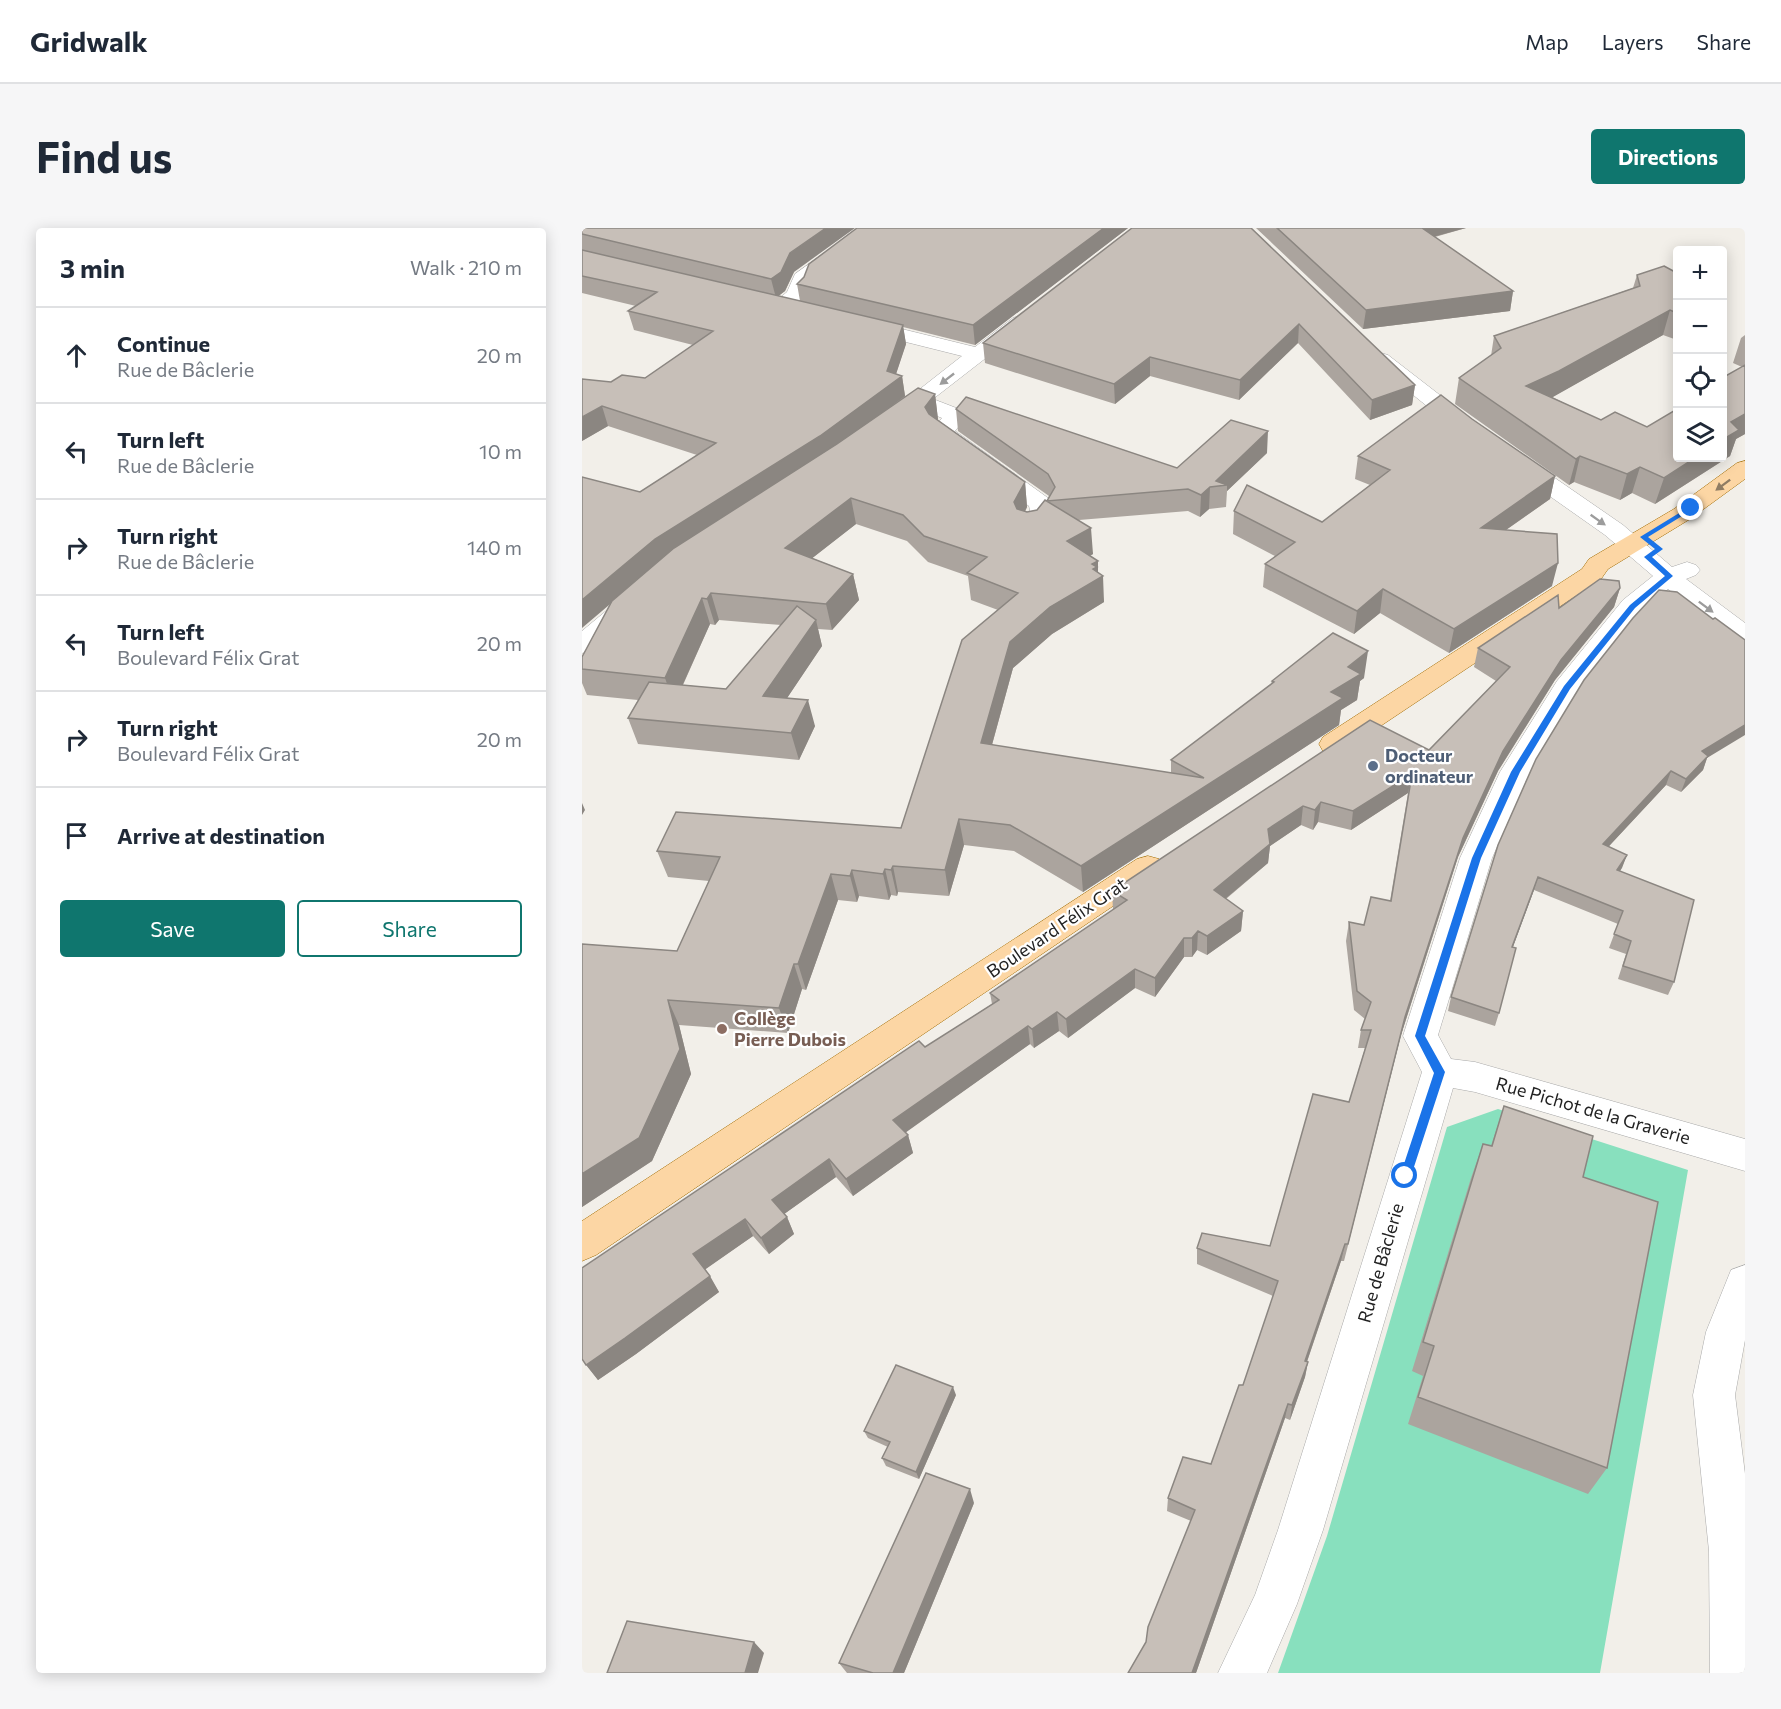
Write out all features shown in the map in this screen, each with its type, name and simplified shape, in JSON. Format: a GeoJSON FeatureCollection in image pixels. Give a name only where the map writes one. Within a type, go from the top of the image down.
{"type":"FeatureCollection","features":[{"type":"Feature","properties":{"kind":"main road"},"geometry":{"type":"LineString","coordinates":[[1656,555],[1691,508],[1745,468]]}},
{"type":"Feature","properties":{"kind":"main road"},"geometry":{"type":"LineString","coordinates":[[1305,763],[1592,574],[1607,574],[1656,555],[1745,491]]}},
{"type":"Feature","properties":{"kind":"main road","name":"Boulevard Félix Grat"},"geometry":{"type":"LineString","coordinates":[[582,1243],[1177,848]]}},
{"type":"Feature","properties":{"kind":"street"},"geometry":{"type":"LineString","coordinates":[[780,306],[796,295],[801,278],[872,228]]}},
{"type":"Feature","properties":{"kind":"street"},"geometry":{"type":"LineString","coordinates":[[757,301],[803,312]]}},
{"type":"Feature","properties":{"kind":"street"},"geometry":{"type":"LineString","coordinates":[[881,428],[1034,312]]}},
{"type":"Feature","properties":{"kind":"street"},"geometry":{"type":"LineString","coordinates":[[838,320],[979,354]]}},
{"type":"Feature","properties":{"kind":"street"},"geometry":{"type":"LineString","coordinates":[[1367,346],[1490,444],[1745,612]]}},
{"type":"Feature","properties":{"kind":"street"},"geometry":{"type":"LineString","coordinates":[[919,401],[956,416],[942,432],[1040,503],[1042,510],[1030,529]]}},
{"type":"Feature","properties":{"kind":"street"},"geometry":{"type":"LineString","coordinates":[[1656,555],[1694,598],[1745,636]]}},
{"type":"Feature","properties":{"kind":"street"},"geometry":{"type":"LineString","coordinates":[[1440,1072],[1420,1036],[1476,858],[1515,772],[1567,687],[1632,606],[1656,555]]}},
{"type":"Feature","properties":{"kind":"street"},"geometry":{"type":"LineString","coordinates":[[582,645],[645,590]]}},
{"type":"Feature","properties":{"kind":"street","name":"Rue Pichot de la Graverie"},"geometry":{"type":"LineString","coordinates":[[1440,1072],[1475,1077],[1745,1155]]}},
{"type":"Feature","properties":{"kind":"street","name":"Rue de Bâclerie"},"geometry":{"type":"LineString","coordinates":[[1242,1673],[1277,1596],[1338,1414],[1405,1176],[1440,1072]]}},
{"type":"Feature","properties":{"kind":"street"},"geometry":{"type":"LineString","coordinates":[[1734,1673],[1732,1551],[1714,1395],[1726,1332],[1745,1283]]}},
{"type":"Feature","properties":{"kind":"green space"},"geometry":{"type":"Polygon","coordinates":[[[1498,1109],[1688,1170],[1600,1673],[1278,1673],[1327,1536],[1447,1127],[1498,1109]]]}},
{"type":"Feature","properties":{"kind":"building"},"geometry":{"type":"Polygon","coordinates":[[[582,228],[826,228],[790,253],[781,272],[771,279],[582,234],[582,228]]]}},
{"type":"Feature","properties":{"kind":"building"},"geometry":{"type":"Polygon","coordinates":[[[857,228],[1104,228],[973,325],[797,284],[804,277],[809,264],[857,228]]]}},
{"type":"Feature","properties":{"kind":"building"},"geometry":{"type":"Polygon","coordinates":[[[1132,228],[1251,228],[1415,385],[1372,400],[1299,324],[1240,380],[1150,357],[1114,384],[983,343],[1132,228]]]}},
{"type":"Feature","properties":{"kind":"building"},"geometry":{"type":"Polygon","coordinates":[[[1277,228],[1422,228],[1513,291],[1366,310],[1277,228]]]}},
{"type":"Feature","properties":{"kind":"building"},"geometry":{"type":"Polygon","coordinates":[[[582,250],[903,325],[887,371],[902,376],[820,436],[655,539],[582,600],[582,477],[640,492],[716,443],[602,406],[582,417],[582,379],[611,382],[622,375],[645,378],[713,331],[628,311],[657,292],[582,276],[582,250]]]}},
{"type":"Feature","properties":{"kind":"building"},"geometry":{"type":"Polygon","coordinates":[[[1664,266],[1673,271],[1673,311],[1670,310],[1559,371],[1526,386],[1601,420],[1615,412],[1647,427],[1673,411],[1673,462],[1689,462],[1664,478],[1640,467],[1627,474],[1580,456],[1576,459],[1459,378],[1501,348],[1494,336],[1640,286],[1637,275],[1664,266]]]}},
{"type":"Feature","properties":{"kind":"building"},"geometry":{"type":"Polygon","coordinates":[[[1745,365],[1745,414],[1731,422],[1739,430],[1727,437],[1727,408],[1727,375],[1745,365]]]}},
{"type":"Feature","properties":{"kind":"building"},"geometry":{"type":"Polygon","coordinates":[[[918,388],[935,394],[925,407],[929,414],[1025,482],[1014,502],[1017,509],[1027,512],[1037,510],[1045,500],[1091,528],[1067,541],[1098,561],[1092,564],[1097,567],[1093,569],[1103,576],[1050,607],[1010,642],[981,743],[1204,778],[1171,760],[1274,682],[1272,681],[1333,633],[1368,651],[1348,667],[1361,674],[1331,692],[1343,698],[1081,866],[1010,825],[959,819],[945,870],[893,866],[891,870],[885,869],[883,874],[852,870],[850,876],[831,874],[798,964],[794,964],[779,1008],[668,1000],[680,1049],[639,1138],[582,1174],[582,944],[677,951],[720,857],[657,851],[676,812],[901,828],[962,640],[1018,593],[967,573],[987,557],[924,536],[903,515],[851,498],[785,548],[853,574],[826,604],[711,593],[707,599],[702,598],[665,678],[582,669],[582,657],[612,601],[674,548],[837,444],[918,388]]]}},
{"type":"Feature","properties":{"kind":"building"},"geometry":{"type":"Polygon","coordinates":[[[1441,395],[1555,476],[1481,528],[1557,534],[1558,563],[1454,629],[1383,589],[1357,611],[1265,564],[1295,542],[1234,511],[1247,485],[1322,522],[1390,470],[1358,456],[1441,395]]]}},
{"type":"Feature","properties":{"kind":"building"},"geometry":{"type":"Polygon","coordinates":[[[966,397],[1177,468],[1231,420],[1268,431],[1216,481],[1227,485],[1210,487],[1201,495],[1188,489],[1047,501],[1055,487],[1048,474],[956,409],[966,397]]]}},
{"type":"Feature","properties":{"kind":"building"},"geometry":{"type":"Polygon","coordinates":[[[1600,579],[1619,581],[1620,588],[1561,660],[1503,751],[1463,838],[1405,1017],[1348,1244],[1345,1244],[1305,1361],[1308,1362],[1292,1405],[1288,1404],[1192,1673],[1128,1673],[1146,1642],[1148,1627],[1195,1510],[1168,1498],[1183,1457],[1211,1464],[1239,1385],[1243,1385],[1278,1281],[1197,1248],[1202,1233],[1270,1246],[1313,1094],[1349,1102],[1371,1030],[1361,1030],[1371,1002],[1357,991],[1349,922],[1364,925],[1371,897],[1391,901],[1412,774],[1353,811],[1321,802],[1315,810],[1303,806],[1268,829],[1270,844],[1214,890],[1243,911],[1207,936],[1198,931],[1192,938],[1184,938],[1155,978],[1135,969],[1066,1019],[1057,1012],[1032,1029],[1028,1026],[893,1120],[908,1135],[846,1179],[829,1159],[772,1200],[787,1217],[761,1238],[745,1219],[693,1254],[710,1276],[586,1365],[582,1359],[582,1268],[919,1041],[925,1047],[999,1000],[990,993],[1127,900],[1112,891],[1370,720],[1429,750],[1510,667],[1478,648],[1558,595],[1559,608],[1600,579]]]}},
{"type":"Feature","properties":{"kind":"building"},"geometry":{"type":"Polygon","coordinates":[[[1659,590],[1677,592],[1745,640],[1745,725],[1702,751],[1708,756],[1686,779],[1671,771],[1603,844],[1627,855],[1617,870],[1694,900],[1674,982],[1623,966],[1631,941],[1614,934],[1623,911],[1538,877],[1512,947],[1516,948],[1499,1013],[1451,997],[1498,845],[1536,759],[1584,680],[1633,618],[1659,590]]]}},
{"type":"Feature","properties":{"kind":"building"},"geometry":{"type":"Polygon","coordinates":[[[797,606],[816,620],[763,696],[808,700],[791,733],[628,718],[649,682],[726,689],[797,606]]]}},
{"type":"Feature","properties":{"kind":"building"},"geometry":{"type":"Polygon","coordinates":[[[1504,1106],[1593,1136],[1583,1177],[1658,1202],[1607,1468],[1418,1397],[1434,1346],[1423,1342],[1483,1144],[1492,1146],[1504,1106]]]}},
{"type":"Feature","properties":{"kind":"building"},"geometry":{"type":"Polygon","coordinates":[[[896,1365],[953,1387],[916,1472],[882,1458],[890,1442],[864,1431],[896,1365]]]}},
{"type":"Feature","properties":{"kind":"building"},"geometry":{"type":"Polygon","coordinates":[[[926,1473],[970,1489],[893,1673],[873,1673],[839,1663],[926,1473]]]}},
{"type":"Feature","properties":{"kind":"building"},"geometry":{"type":"Polygon","coordinates":[[[627,1621],[754,1642],[745,1673],[607,1673],[627,1621]]]}},
{"type":"Feature","properties":{"kind":"place","name":"Docteur ordinateur"},"geometry":{"type":"Point","coordinates":[1373,766]}},
{"type":"Feature","properties":{"kind":"place","name":"Collège Pierre Dubois"},"geometry":{"type":"Point","coordinates":[722,1029]}},
{"type":"Feature","properties":{"kind":"route"},"geometry":{"type":"LineString","coordinates":[[1405,1176],[1440,1072],[1420,1036],[1476,858],[1515,772],[1567,687],[1632,606],[1669,576],[1647,557],[1660,549],[1644,537],[1691,508]]}}]}
